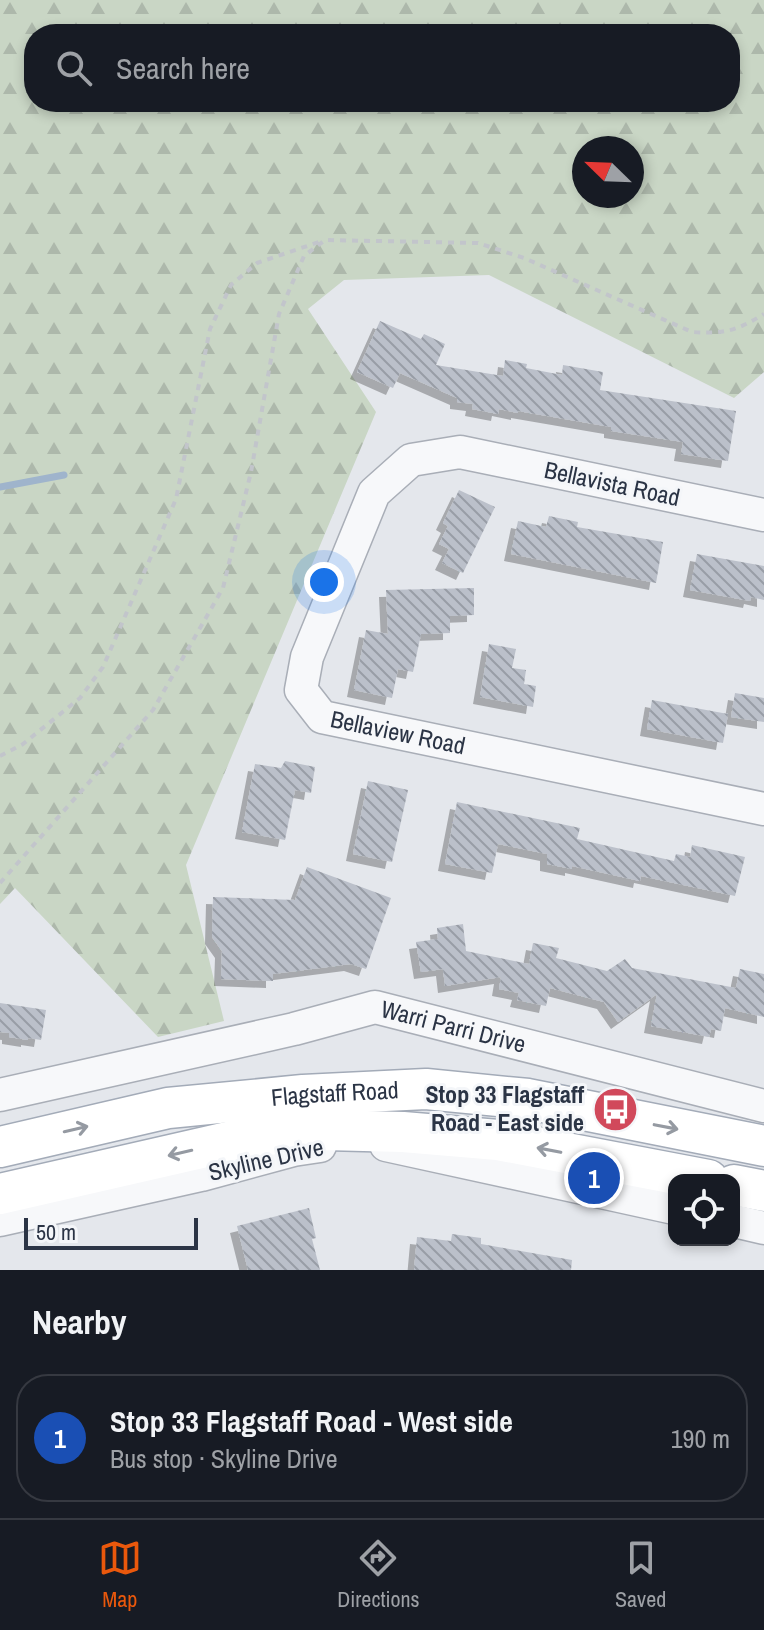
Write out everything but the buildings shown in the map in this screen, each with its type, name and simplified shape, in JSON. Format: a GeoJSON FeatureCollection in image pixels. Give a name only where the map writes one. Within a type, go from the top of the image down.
{"type":"FeatureCollection","features":[{"type":"Feature","properties":{"kind":"main road","name":"Flagstaff Road"},"geometry":{"type":"LineString","coordinates":[[0,1147],[168,1108],[303,1095],[426,1089],[528,1099],[764,1146]]}},
{"type":"Feature","properties":{"kind":"main road","name":"Flagstaff Road"},"geometry":{"type":"LineString","coordinates":[[0,1194],[254,1136],[325,1130],[403,1132],[498,1140],[676,1174]]}},
{"type":"Feature","properties":{"kind":"main road"},"geometry":{"type":"LineString","coordinates":[[740,1186],[764,1191]]}},
{"type":"Feature","properties":{"kind":"street","name":"Bellavista Road"},"geometry":{"type":"LineString","coordinates":[[460,452],[764,515]]}},
{"type":"Feature","properties":{"kind":"street","name":"Bellaview Road"},"geometry":{"type":"LineString","coordinates":[[460,452],[411,460],[374,493],[307,657],[301,690],[322,717],[764,809]]}},
{"type":"Feature","properties":{"kind":"street","name":"Warri Parri Drive"},"geometry":{"type":"LineString","coordinates":[[0,1095],[294,1029],[375,1007],[764,1106]]}},
{"type":"Feature","properties":{"kind":"street","name":"Skyline Drive"},"geometry":{"type":"LineString","coordinates":[[0,1220],[201,1175],[293,1150],[368,1141],[668,1207]]}},
{"type":"Feature","properties":{"kind":"street"},"geometry":{"type":"LineString","coordinates":[[740,1222],[764,1228]]}},
{"type":"Feature","properties":{"kind":"path"},"geometry":{"type":"LineString","coordinates":[[0,883],[153,710],[223,588],[251,472],[279,314],[304,256],[325,240]]}},
{"type":"Feature","properties":{"kind":"path"},"geometry":{"type":"LineString","coordinates":[[0,756],[23,744],[80,698],[103,667],[176,499],[210,329],[231,285],[257,263],[325,240],[478,243],[524,258],[692,332],[719,333],[745,326],[764,314]]}},
{"type":"Feature","properties":{"kind":"green space"},"geometry":{"type":"Polygon","coordinates":[[[0,0],[764,0],[764,372],[734,398],[489,275],[344,280],[308,309],[376,412],[186,865],[224,1021],[158,1037],[15,888],[0,904],[0,0]]]}},
{"type":"Feature","properties":{"kind":"waterway"},"geometry":{"type":"LineString","coordinates":[[0,487],[64,475]]}},
{"type":"Feature","properties":{"kind":"place","name":"Stop 33 Flagstaff Road - East side"},"geometry":{"type":"Point","coordinates":[615,1109]}},
{"type":"Feature","properties":{"kind":"place","name":"Stop 33 Flagstaff Road - West side"},"geometry":{"type":"Point","coordinates":[594,1178]}}]}
